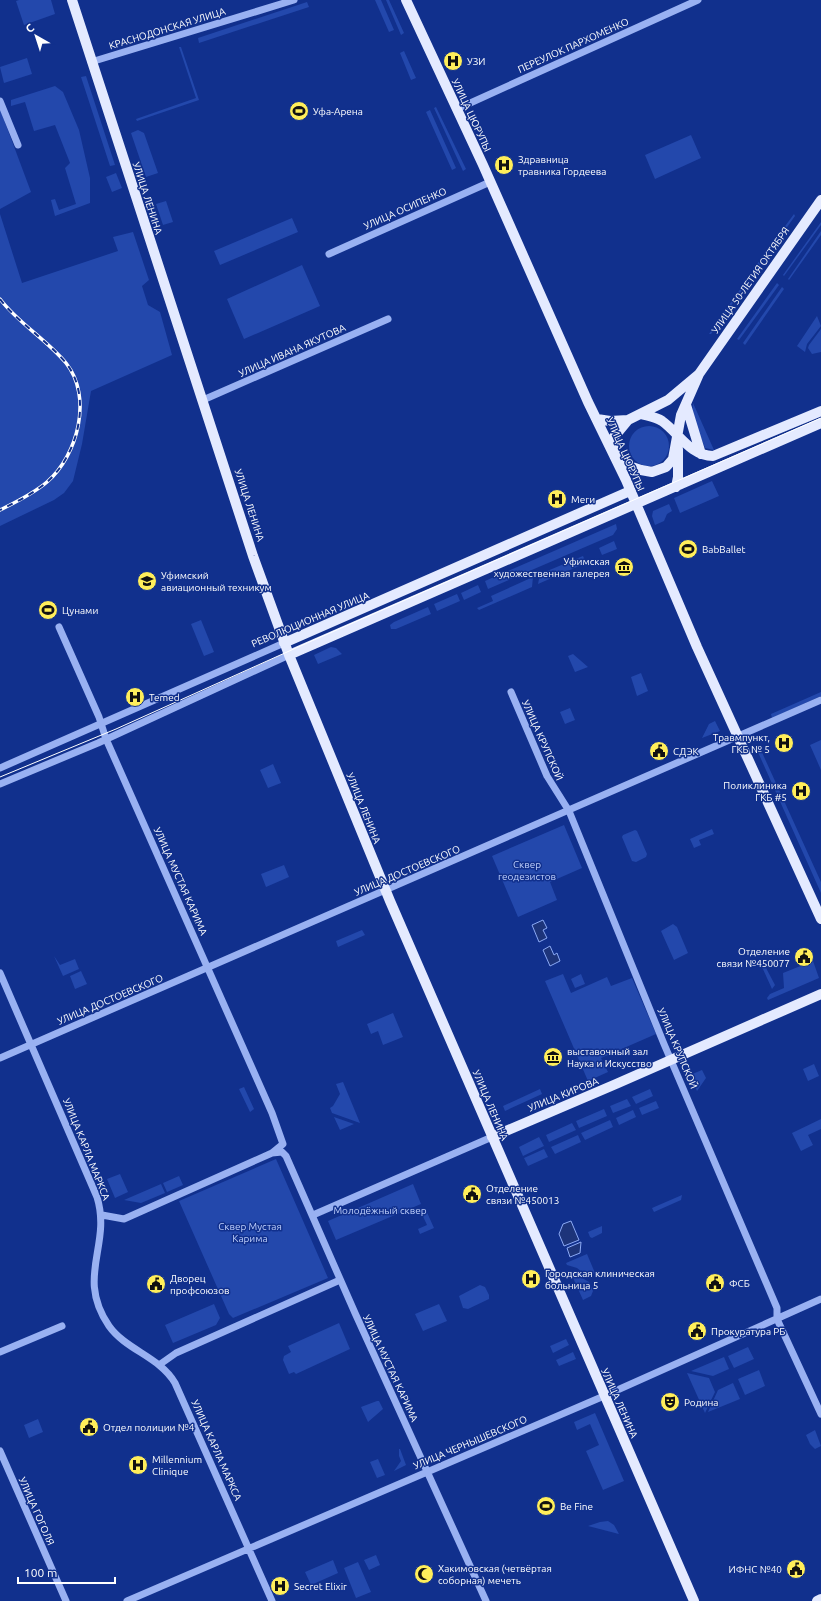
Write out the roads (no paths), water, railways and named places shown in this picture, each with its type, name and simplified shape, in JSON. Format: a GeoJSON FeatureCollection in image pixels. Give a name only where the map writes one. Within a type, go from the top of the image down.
{"type":"FeatureCollection","features":[{"type":"Feature","properties":{"kind":"main road","name":"УЛИЦА ЛЕНИНА"},"geometry":{"type":"LineString","coordinates":[[72,0],[253,556],[284,643],[385,891],[694,1601]]}},
{"type":"Feature","properties":{"kind":"main road","name":"УЛИЦА ЦЮРУПЫ"},"geometry":{"type":"LineString","coordinates":[[406,0],[613,451],[738,737],[821,919]]}},
{"type":"Feature","properties":{"kind":"main road","name":"УЛИЦА 50-ЛЕТИЯ ОКТЯБРЯ"},"geometry":{"type":"LineString","coordinates":[[678,437],[682,415],[699,374],[821,200]]}},
{"type":"Feature","properties":{"kind":"main road","name":"УЛИЦА 50-ЛЕТИЯ ОКТЯБРЯ"},"geometry":{"type":"LineString","coordinates":[[641,414],[668,400],[699,374]]}},
{"type":"Feature","properties":{"kind":"main road"},"geometry":{"type":"LineString","coordinates":[[686,405],[701,454]]}},
{"type":"Feature","properties":{"kind":"main road"},"geometry":{"type":"LineString","coordinates":[[597,419],[610,421],[628,420],[641,414],[661,421],[678,437],[701,454],[717,456],[821,411]]}},
{"type":"Feature","properties":{"kind":"main road"},"geometry":{"type":"LineString","coordinates":[[628,420],[614,437],[613,451],[632,467],[646,472],[657,471],[666,467],[672,459],[678,437]]}},
{"type":"Feature","properties":{"kind":"main road"},"geometry":{"type":"LineString","coordinates":[[289,655],[715,470],[821,422]]}},
{"type":"Feature","properties":{"kind":"main road"},"geometry":{"type":"LineString","coordinates":[[676,487],[679,460],[678,437]]}},
{"type":"Feature","properties":{"kind":"main road","name":"РЕВОЛЮЦИОННАЯ УЛИЦА"},"geometry":{"type":"LineString","coordinates":[[284,643],[630,491]]}},
{"type":"Feature","properties":{"kind":"main road","name":"УЛИЦА КИРОВА"},"geometry":{"type":"LineString","coordinates":[[492,1137],[821,994]]}},
{"type":"Feature","properties":{"kind":"main road"},"geometry":{"type":"LineString","coordinates":[[817,1601],[821,1599]]}},
{"type":"Feature","properties":{"kind":"street","name":"КРАСНОДОНСКАЯ УЛИЦА"},"geometry":{"type":"LineString","coordinates":[[91,62],[294,0]]}},
{"type":"Feature","properties":{"kind":"street","name":"ПЕРЕУЛОК ПАРХОМЕНКО"},"geometry":{"type":"LineString","coordinates":[[456,109],[698,0]]}},
{"type":"Feature","properties":{"kind":"street"},"geometry":{"type":"LineString","coordinates":[[0,101],[18,145]]}},
{"type":"Feature","properties":{"kind":"street","name":"УЛИЦА ОСИПЕНКО"},"geometry":{"type":"LineString","coordinates":[[329,254],[490,182]]}},
{"type":"Feature","properties":{"kind":"street","name":"УЛИЦА ИВАНА ЯКУТОВА"},"geometry":{"type":"LineString","coordinates":[[203,400],[388,319]]}},
{"type":"Feature","properties":{"kind":"street","name":"УЛИЦА МУСТАЯ КАРИМА"},"geometry":{"type":"LineString","coordinates":[[59,627],[106,739],[272,1113],[283,1144],[272,1153]]}},
{"type":"Feature","properties":{"kind":"street","name":"РЕВОЛЮЦИОННАЯ УЛИЦА"},"geometry":{"type":"LineString","coordinates":[[0,768],[284,643]]}},
{"type":"Feature","properties":{"kind":"street"},"geometry":{"type":"LineString","coordinates":[[0,784],[106,739],[289,655]]}},
{"type":"Feature","properties":{"kind":"street","name":"УЛИЦА КРУПСКОЙ"},"geometry":{"type":"LineString","coordinates":[[511,692],[547,776],[568,811],[777,1308],[777,1319],[821,1414]]}},
{"type":"Feature","properties":{"kind":"street","name":"УЛИЦА ДОСТОЕВСКОГО"},"geometry":{"type":"LineString","coordinates":[[0,1058],[821,700]]}},
{"type":"Feature","properties":{"kind":"street","name":"УЛИЦА КАРЛА МАРКСА"},"geometry":{"type":"LineString","coordinates":[[0,973],[93,1185],[102,1215],[99,1246],[94,1268],[96,1299],[102,1314],[115,1333],[160,1365],[171,1375],[180,1391],[272,1601]]}},
{"type":"Feature","properties":{"kind":"street","name":"УЛИЦА КИРОВА"},"geometry":{"type":"LineString","coordinates":[[313,1215],[492,1137]]}},
{"type":"Feature","properties":{"kind":"street","name":"УЛИЦА МУСТАЯ КАРИМА"},"geometry":{"type":"LineString","coordinates":[[272,1153],[282,1152],[286,1156],[340,1280],[486,1601]]}},
{"type":"Feature","properties":{"kind":"street"},"geometry":{"type":"LineString","coordinates":[[102,1215],[124,1219],[272,1153]]}},
{"type":"Feature","properties":{"kind":"street"},"geometry":{"type":"LineString","coordinates":[[160,1365],[176,1353],[340,1280]]}},
{"type":"Feature","properties":{"kind":"street","name":"УЛИЦА ЧЕРНЫШЕВСКОГО"},"geometry":{"type":"LineString","coordinates":[[127,1601],[604,1396],[821,1299]]}},
{"type":"Feature","properties":{"kind":"street"},"geometry":{"type":"LineString","coordinates":[[0,1352],[62,1326]]}},
{"type":"Feature","properties":{"kind":"street","name":"УЛИЦА ГОГОЛЯ"},"geometry":{"type":"LineString","coordinates":[[0,1451],[66,1601]]}},
{"type":"Feature","properties":{"kind":"tram line"},"geometry":{"type":"LineString","coordinates":[[0,777],[116,729],[307,643],[821,418]]}},
{"type":"Feature","properties":{"kind":"railway"},"geometry":{"type":"LineString","coordinates":[[0,299],[15,316],[50,346],[66,363],[74,377],[79,392],[80,408],[74,441],[67,457],[58,471],[36,490],[0,510]]}},
{"type":"Feature","properties":{"kind":"place","name":"УЗИ"},"geometry":{"type":"Point","coordinates":[453,61]}},
{"type":"Feature","properties":{"kind":"place","name":"Уфа-Арена"},"geometry":{"type":"Point","coordinates":[299,111]}},
{"type":"Feature","properties":{"kind":"place","name":"Здравница травника Гордеева"},"geometry":{"type":"Point","coordinates":[504,165]}},
{"type":"Feature","properties":{"kind":"place","name":"Меги"},"geometry":{"type":"Point","coordinates":[557,499]}},
{"type":"Feature","properties":{"kind":"place","name":"BabBallet"},"geometry":{"type":"Point","coordinates":[688,549]}},
{"type":"Feature","properties":{"kind":"place","name":"Уфимская художественная галерея"},"geometry":{"type":"Point","coordinates":[624,567]}},
{"type":"Feature","properties":{"kind":"place","name":"Уфимский авиационный техникум"},"geometry":{"type":"Point","coordinates":[147,581]}},
{"type":"Feature","properties":{"kind":"place","name":"Цунами"},"geometry":{"type":"Point","coordinates":[48,610]}},
{"type":"Feature","properties":{"kind":"place","name":"Temed"},"geometry":{"type":"Point","coordinates":[135,697]}},
{"type":"Feature","properties":{"kind":"place","name":"Травмпункт, ГКБ № 5"},"geometry":{"type":"Point","coordinates":[784,743]}},
{"type":"Feature","properties":{"kind":"place","name":"СДЭК"},"geometry":{"type":"Point","coordinates":[659,751]}},
{"type":"Feature","properties":{"kind":"place","name":"Поликлиника ГКБ #5"},"geometry":{"type":"Point","coordinates":[801,791]}},
{"type":"Feature","properties":{"kind":"place","name":"Отделение связи №450077"},"geometry":{"type":"Point","coordinates":[804,957]}},
{"type":"Feature","properties":{"kind":"place","name":"выставочный зал Наука и Искусство"},"geometry":{"type":"Point","coordinates":[553,1057]}},
{"type":"Feature","properties":{"kind":"place","name":"Отделение связи №450013"},"geometry":{"type":"Point","coordinates":[472,1194]}},
{"type":"Feature","properties":{"kind":"place","name":"Городская клиническая больница 5"},"geometry":{"type":"Point","coordinates":[531,1279]}},
{"type":"Feature","properties":{"kind":"place","name":"ФСБ"},"geometry":{"type":"Point","coordinates":[715,1283]}},
{"type":"Feature","properties":{"kind":"place","name":"Дворец профсоюзов"},"geometry":{"type":"Point","coordinates":[156,1284]}},
{"type":"Feature","properties":{"kind":"place","name":"Прокуратура РБ"},"geometry":{"type":"Point","coordinates":[697,1331]}},
{"type":"Feature","properties":{"kind":"place","name":"Родина"},"geometry":{"type":"Point","coordinates":[670,1402]}},
{"type":"Feature","properties":{"kind":"place","name":"Отдел полиции №4"},"geometry":{"type":"Point","coordinates":[89,1427]}},
{"type":"Feature","properties":{"kind":"place","name":"Millennium Clinique"},"geometry":{"type":"Point","coordinates":[138,1465]}},
{"type":"Feature","properties":{"kind":"place","name":"Be Fine"},"geometry":{"type":"Point","coordinates":[546,1506]}},
{"type":"Feature","properties":{"kind":"place","name":"ИФНС №40"},"geometry":{"type":"Point","coordinates":[796,1569]}},
{"type":"Feature","properties":{"kind":"place","name":"Хакимовская (четвёртая соборная) мечеть"},"geometry":{"type":"Point","coordinates":[424,1574]}},
{"type":"Feature","properties":{"kind":"place","name":"Secret Elixir"},"geometry":{"type":"Point","coordinates":[280,1586]}},
{"type":"Feature","properties":{"kind":"park label","name":"Сквер геодезистов"},"geometry":{"type":"Point","coordinates":[527,870]}},
{"type":"Feature","properties":{"kind":"park label","name":"Молодёжный сквер"},"geometry":{"type":"Point","coordinates":[380,1210]}},
{"type":"Feature","properties":{"kind":"park label","name":"Сквер Мустая Карима"},"geometry":{"type":"Point","coordinates":[250,1232]}}]}
